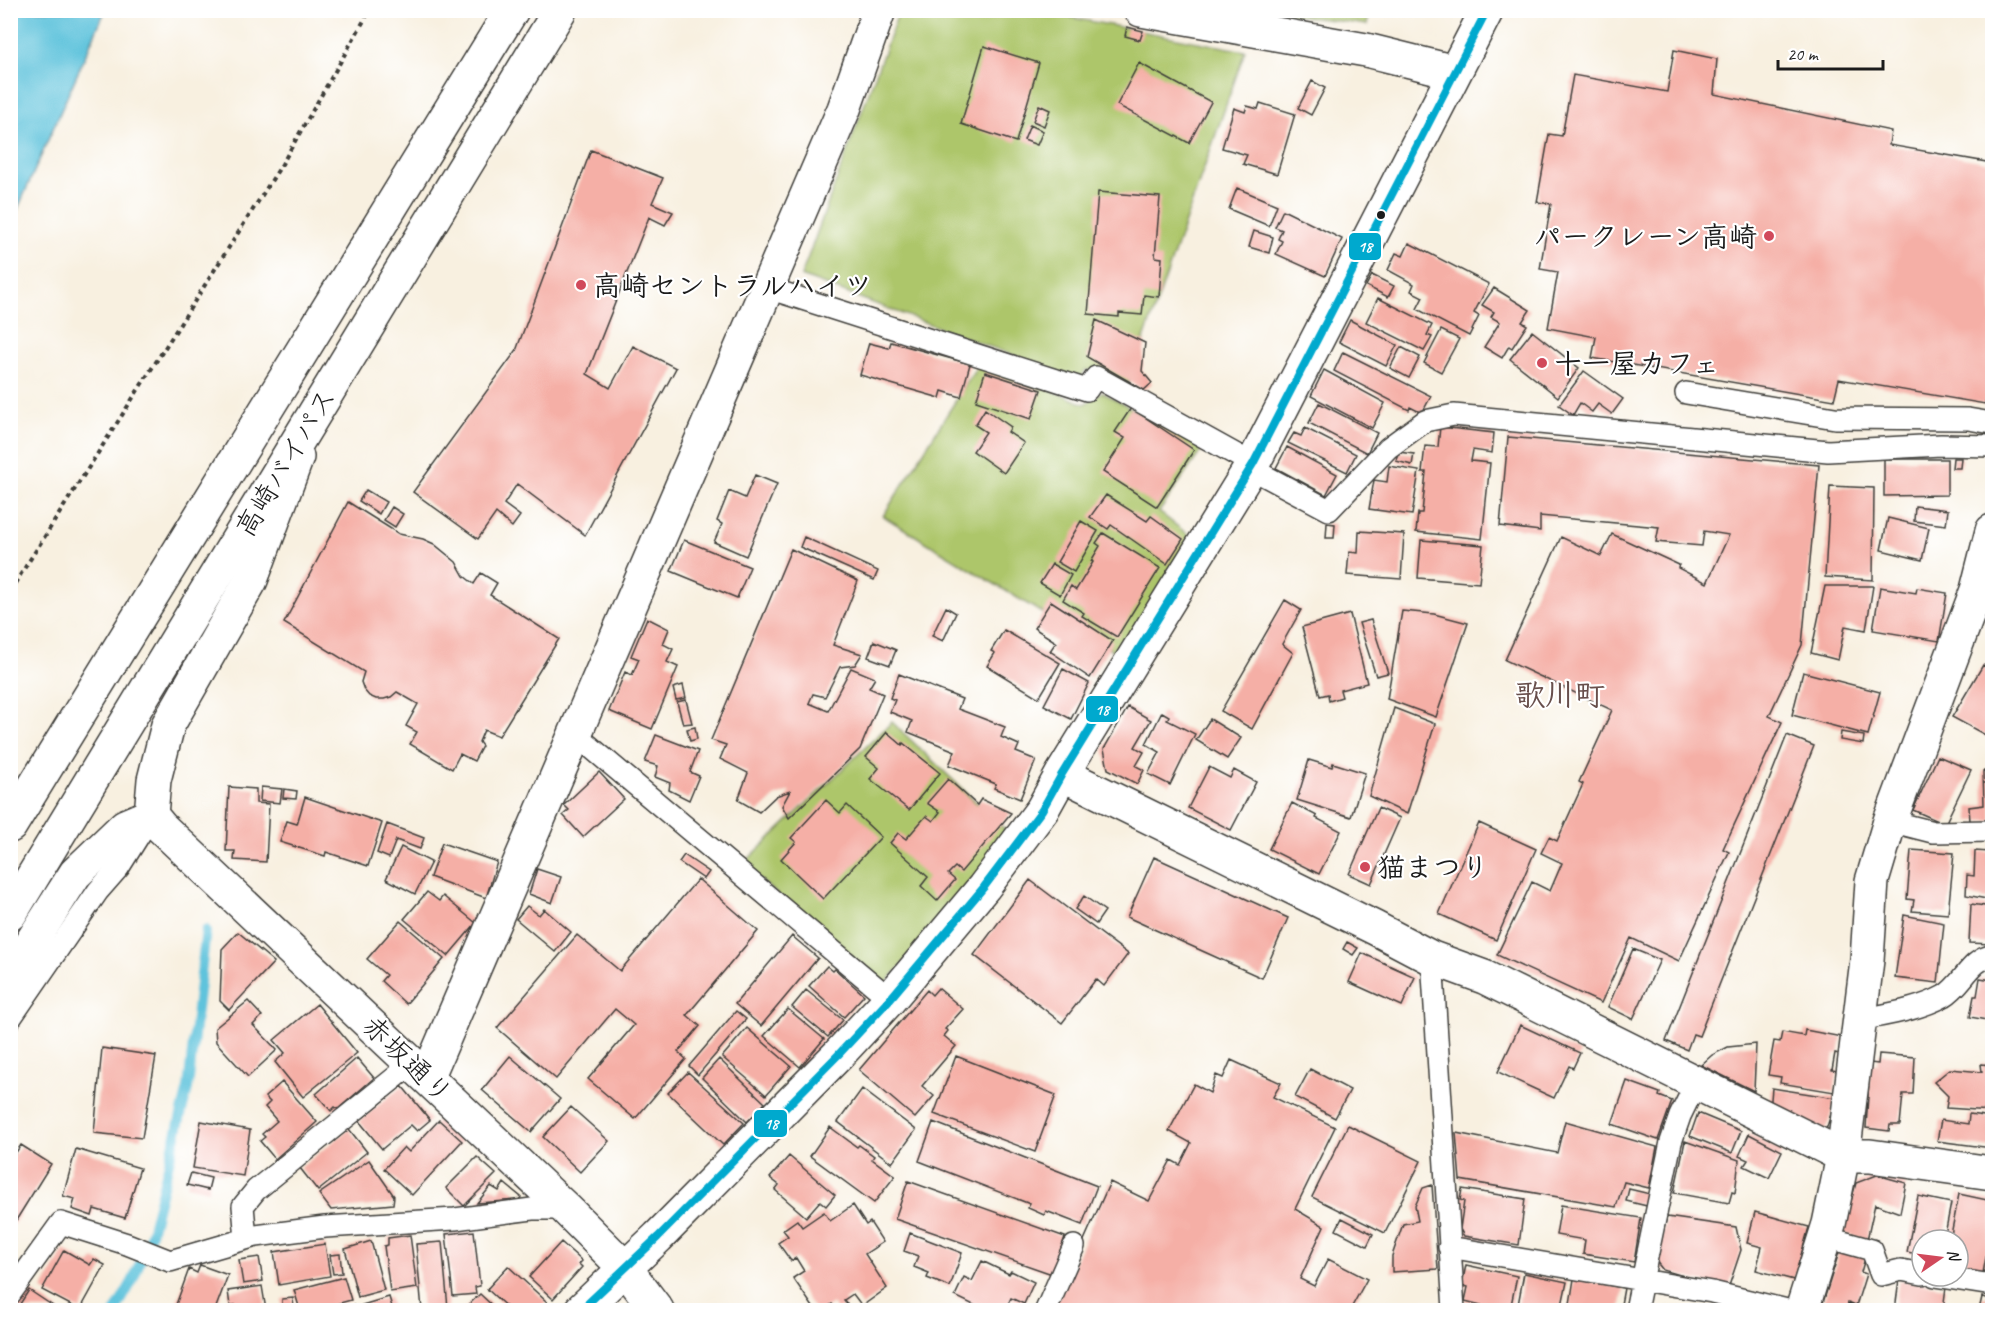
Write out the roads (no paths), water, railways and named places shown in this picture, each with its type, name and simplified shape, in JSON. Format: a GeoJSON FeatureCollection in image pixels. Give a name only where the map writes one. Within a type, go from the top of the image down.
{"type":"FeatureCollection","features":[{"type":"Feature","properties":{"kind":"main road","name":"高崎バイパス"},"geometry":{"type":"LineString","coordinates":[[10,826],[512,10]]}},
{"type":"Feature","properties":{"kind":"main road","name":"高崎バイパス"},"geometry":{"type":"LineString","coordinates":[[10,914],[560,10]]}},
{"type":"Feature","properties":{"kind":"main road"},"geometry":{"type":"LineString","coordinates":[[420,1070],[575,734],[844,109],[879,10]]}},
{"type":"Feature","properties":{"kind":"main road"},"geometry":{"type":"LineString","coordinates":[[580,1311],[626,1269],[838,1055],[890,999],[984,887],[1042,810],[1252,466],[1487,10]]}},
{"type":"Feature","properties":{"kind":"main road"},"geometry":{"type":"LineString","coordinates":[[1149,11],[1366,50],[1455,72]]}},
{"type":"Feature","properties":{"kind":"main road"},"geometry":{"type":"LineString","coordinates":[[10,976],[75,874],[125,826],[151,815],[154,780],[168,725],[251,580],[314,413]]}},
{"type":"Feature","properties":{"kind":"main road"},"geometry":{"type":"LineString","coordinates":[[1802,1311],[1825,1237],[1843,1156],[1867,960],[1872,881],[1890,821],[1977,590],[1992,531]]}},
{"type":"Feature","properties":{"kind":"main road"},"geometry":{"type":"LineString","coordinates":[[1062,774],[1432,958],[1484,977],[1843,1156],[1870,1156],[1992,1173]]}},
{"type":"Feature","properties":{"kind":"main road","name":"赤坂通り"},"geometry":{"type":"LineString","coordinates":[[151,815],[566,1209],[626,1269],[657,1311]]}},
{"type":"Feature","properties":{"kind":"lane"},"geometry":{"type":"LineString","coordinates":[[768,288],[1087,390],[1096,377],[1329,510],[1388,448],[1425,421],[1454,415],[1828,451],[1941,445],[1992,446]]}},
{"type":"Feature","properties":{"kind":"lane"},"geometry":{"type":"LineString","coordinates":[[1686,393],[1835,418],[1968,419],[1992,423]]}},
{"type":"Feature","properties":{"kind":"lane"},"geometry":{"type":"LineString","coordinates":[[575,734],[890,999]]}},
{"type":"Feature","properties":{"kind":"lane"},"geometry":{"type":"LineString","coordinates":[[10,1019],[98,891],[119,867],[151,815]]}},
{"type":"Feature","properties":{"kind":"lane"},"geometry":{"type":"LineString","coordinates":[[1890,821],[1933,832],[1992,831]]}},
{"type":"Feature","properties":{"kind":"lane"},"geometry":{"type":"LineString","coordinates":[[1859,1020],[1924,1005],[1935,1000],[1955,988],[1976,962],[1992,956]]}},
{"type":"Feature","properties":{"kind":"lane"},"geometry":{"type":"LineString","coordinates":[[1432,958],[1454,1311]]}},
{"type":"Feature","properties":{"kind":"lane"},"geometry":{"type":"LineString","coordinates":[[246,1239],[243,1206],[256,1190],[420,1070]]}},
{"type":"Feature","properties":{"kind":"lane"},"geometry":{"type":"LineString","coordinates":[[1636,1311],[1671,1142],[1680,1116],[1696,1083]]}},
{"type":"Feature","properties":{"kind":"lane"},"geometry":{"type":"LineString","coordinates":[[10,1294],[61,1223],[127,1244],[170,1261],[246,1239],[324,1227],[455,1219],[532,1209],[566,1209]]}},
{"type":"Feature","properties":{"kind":"lane"},"geometry":{"type":"LineString","coordinates":[[1825,1237],[1872,1250],[1881,1275],[1901,1270],[1910,1272]]}},
{"type":"Feature","properties":{"kind":"lane"},"geometry":{"type":"LineString","coordinates":[[1046,1311],[1074,1246]]}},
{"type":"Feature","properties":{"kind":"lane"},"geometry":{"type":"LineString","coordinates":[[1449,1247],[1712,1292],[1787,1311]]}},
{"type":"Feature","properties":{"kind":"lane"},"geometry":{"type":"LineString","coordinates":[[1970,1282],[1992,1285]]}},
{"type":"Feature","properties":{"kind":"water"},"geometry":{"type":"Polygon","coordinates":[[[10,11],[105,11],[11,224],[10,11]]]}},
{"type":"Feature","properties":{"kind":"waterway"},"geometry":{"type":"LineString","coordinates":[[116,1310],[133,1280],[151,1233],[188,1088],[206,930]]}},
{"type":"Feature","properties":{"kind":"place","name":"パークレーン高崎"},"geometry":{"type":"Point","coordinates":[1769,236]}},
{"type":"Feature","properties":{"kind":"place","name":"高崎セントラルハイツ"},"geometry":{"type":"Point","coordinates":[581,285]}},
{"type":"Feature","properties":{"kind":"place","name":"十一屋カフェ"},"geometry":{"type":"Point","coordinates":[1542,363]}},
{"type":"Feature","properties":{"kind":"place","name":"猫まつり"},"geometry":{"type":"Point","coordinates":[1365,867]}},
{"type":"Feature","properties":{"kind":"district","name":"歌川町"},"geometry":{"type":"Point","coordinates":[1560,695]}}]}
